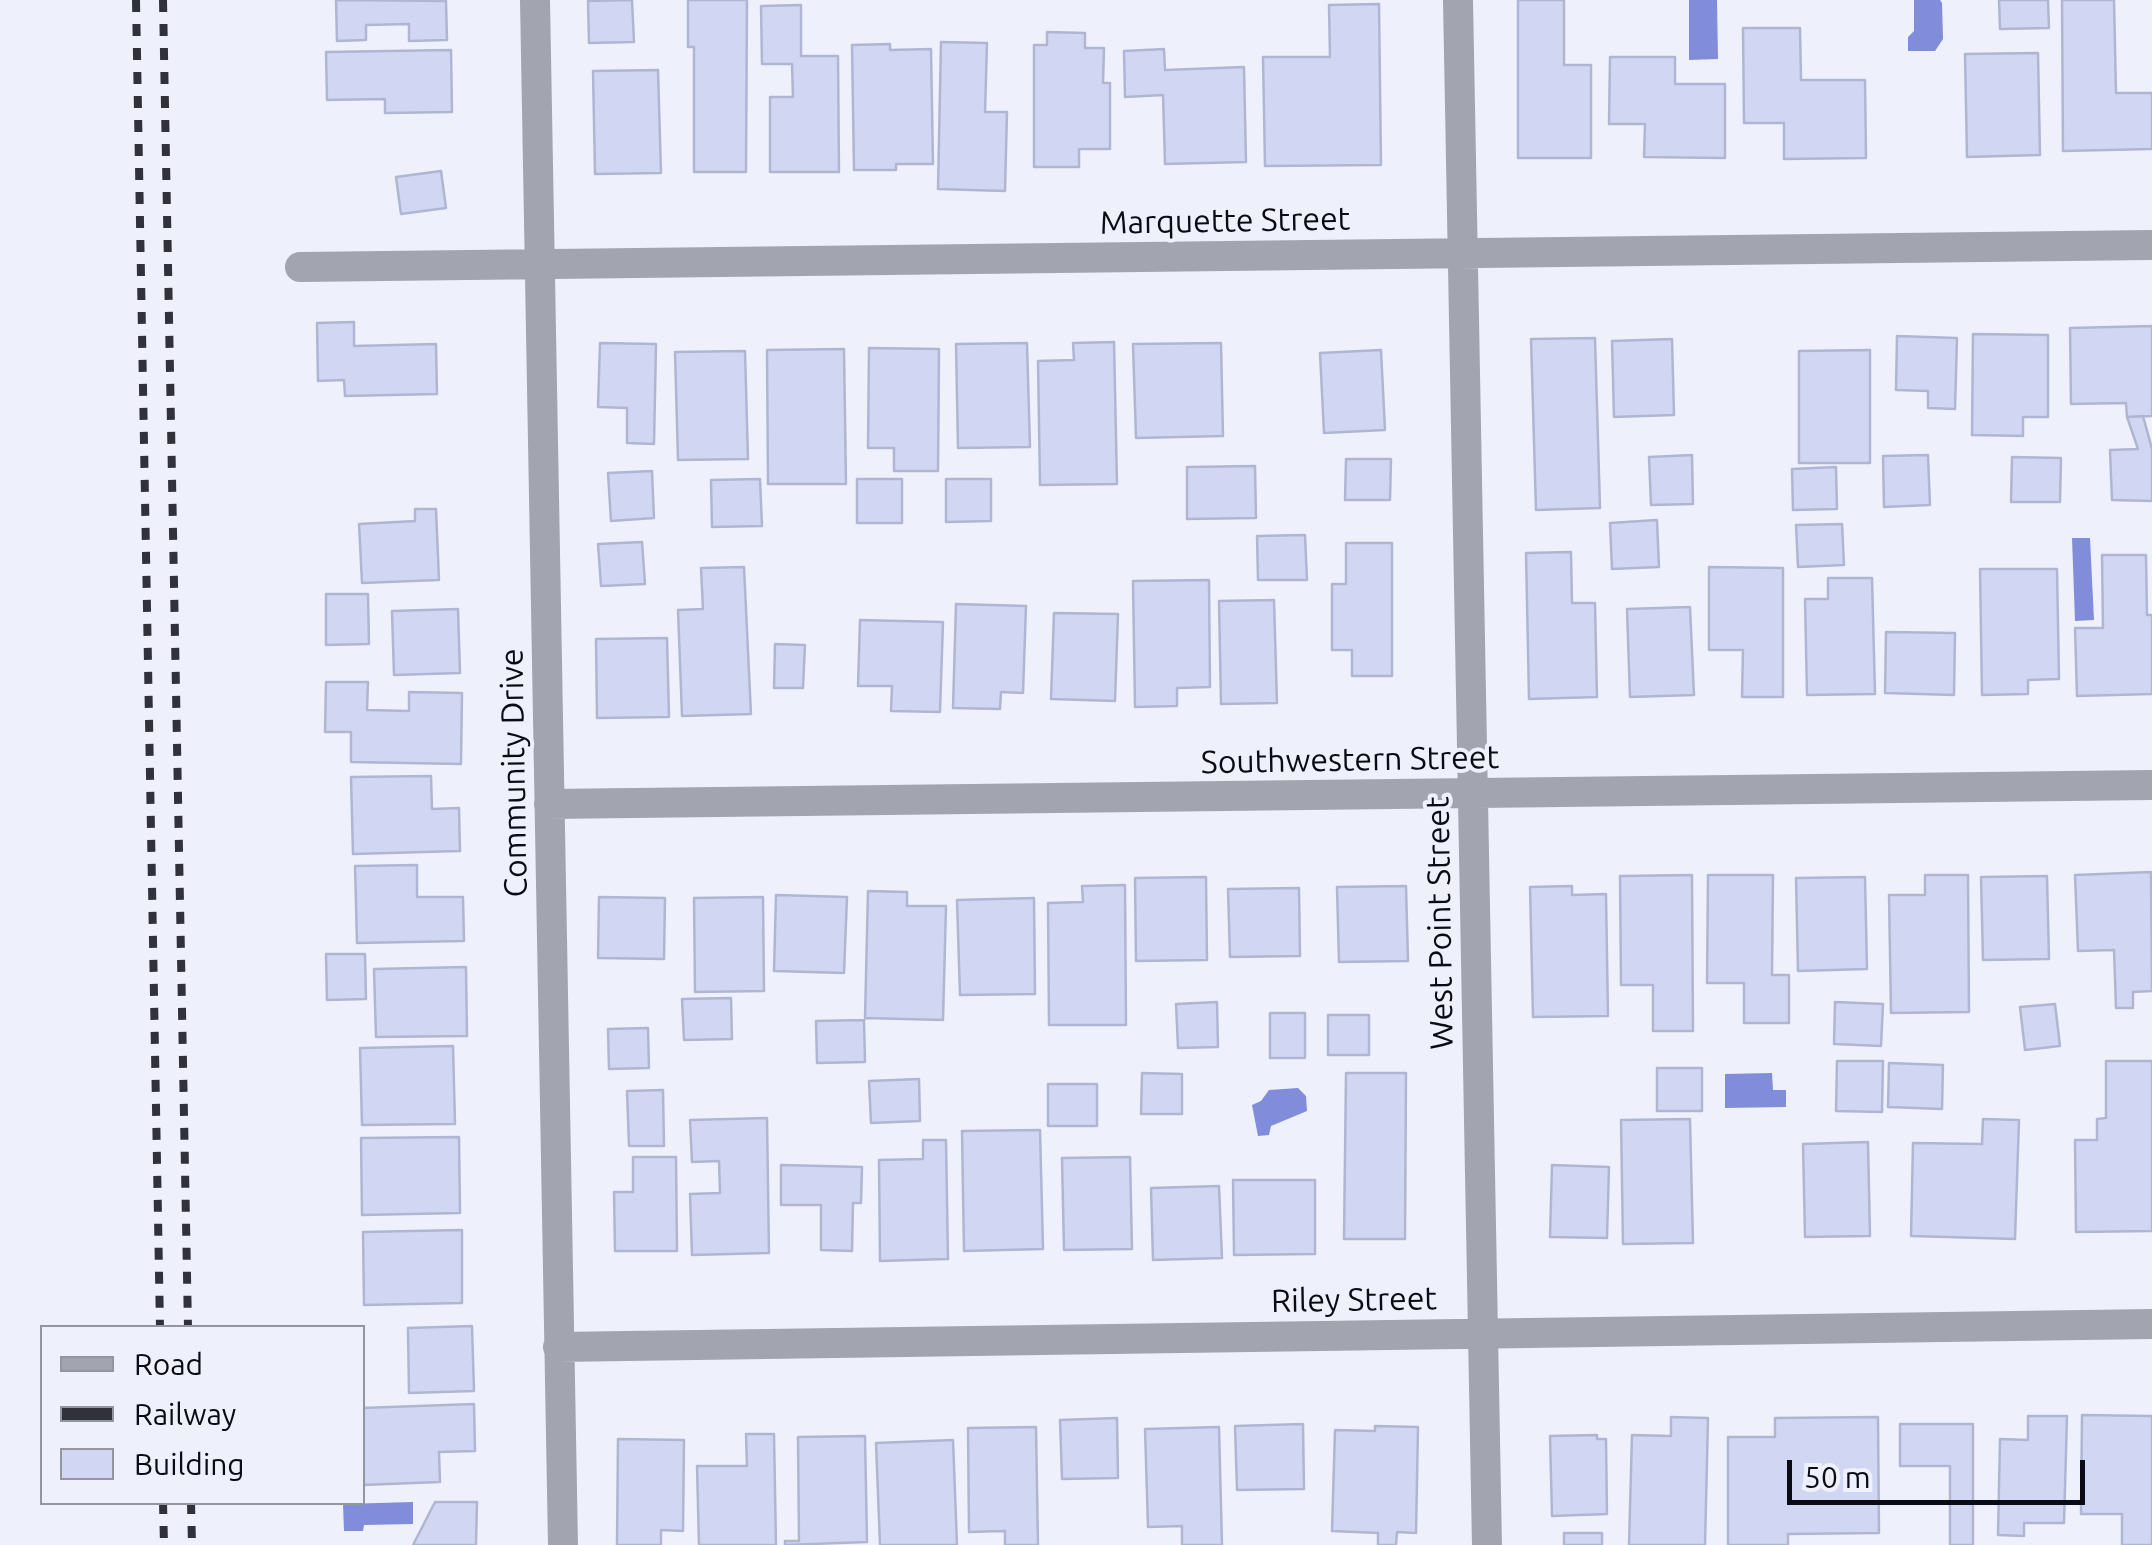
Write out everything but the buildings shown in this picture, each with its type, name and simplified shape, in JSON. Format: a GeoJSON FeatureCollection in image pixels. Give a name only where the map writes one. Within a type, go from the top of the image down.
{"type":"FeatureCollection","features":[{"type":"Feature","properties":{"kind":"street","name":"Community Drive"},"geometry":{"type":"LineString","coordinates":[[535,0],[563,1545]]}},
{"type":"Feature","properties":{"kind":"street","name":"West Point Street"},"geometry":{"type":"LineString","coordinates":[[1458,0],[1487,1545]]}},
{"type":"Feature","properties":{"kind":"street","name":"Marquette Street"},"geometry":{"type":"LineString","coordinates":[[300,267],[2152,246]]}},
{"type":"Feature","properties":{"kind":"street","name":"Southwestern Street"},"geometry":{"type":"LineString","coordinates":[[549,804],[2152,785]]}},
{"type":"Feature","properties":{"kind":"street","name":"Riley Street"},"geometry":{"type":"LineString","coordinates":[[558,1347],[2152,1324]]}},
{"type":"Feature","properties":{"kind":"water"},"geometry":{"type":"Polygon","coordinates":[[[1689,0],[1717,0],[1718,59],[1689,60],[1689,0]]]}},
{"type":"Feature","properties":{"kind":"water"},"geometry":{"type":"Polygon","coordinates":[[[1914,0],[1942,3],[1943,39],[1935,51],[1908,51],[1908,37],[1914,31],[1914,0]]]}},
{"type":"Feature","properties":{"kind":"water"},"geometry":{"type":"Polygon","coordinates":[[[2072,538],[2090,538],[2094,620],[2075,621],[2072,538]]]}},
{"type":"Feature","properties":{"kind":"water"},"geometry":{"type":"Polygon","coordinates":[[[1772,1073],[1773,1090],[1786,1090],[1786,1107],[1725,1108],[1725,1074],[1772,1073]]]}},
{"type":"Feature","properties":{"kind":"water"},"geometry":{"type":"Polygon","coordinates":[[[1298,1088],[1306,1096],[1307,1111],[1271,1126],[1269,1135],[1258,1136],[1252,1105],[1269,1090],[1298,1088]]]}},
{"type":"Feature","properties":{"kind":"water"},"geometry":{"type":"Polygon","coordinates":[[[413,1502],[413,1524],[364,1525],[363,1531],[344,1531],[343,1505],[413,1502]]]}},
{"type":"Feature","properties":{"kind":"railway"},"geometry":{"type":"LineString","coordinates":[[136,0],[160,1325]]}},
{"type":"Feature","properties":{"kind":"railway"},"geometry":{"type":"LineString","coordinates":[[163,0],[188,1325]]}},
{"type":"Feature","properties":{"kind":"railway"},"geometry":{"type":"LineString","coordinates":[[163,1505],[164,1545]]}},
{"type":"Feature","properties":{"kind":"railway"},"geometry":{"type":"LineString","coordinates":[[191,1505],[192,1545]]}}]}
